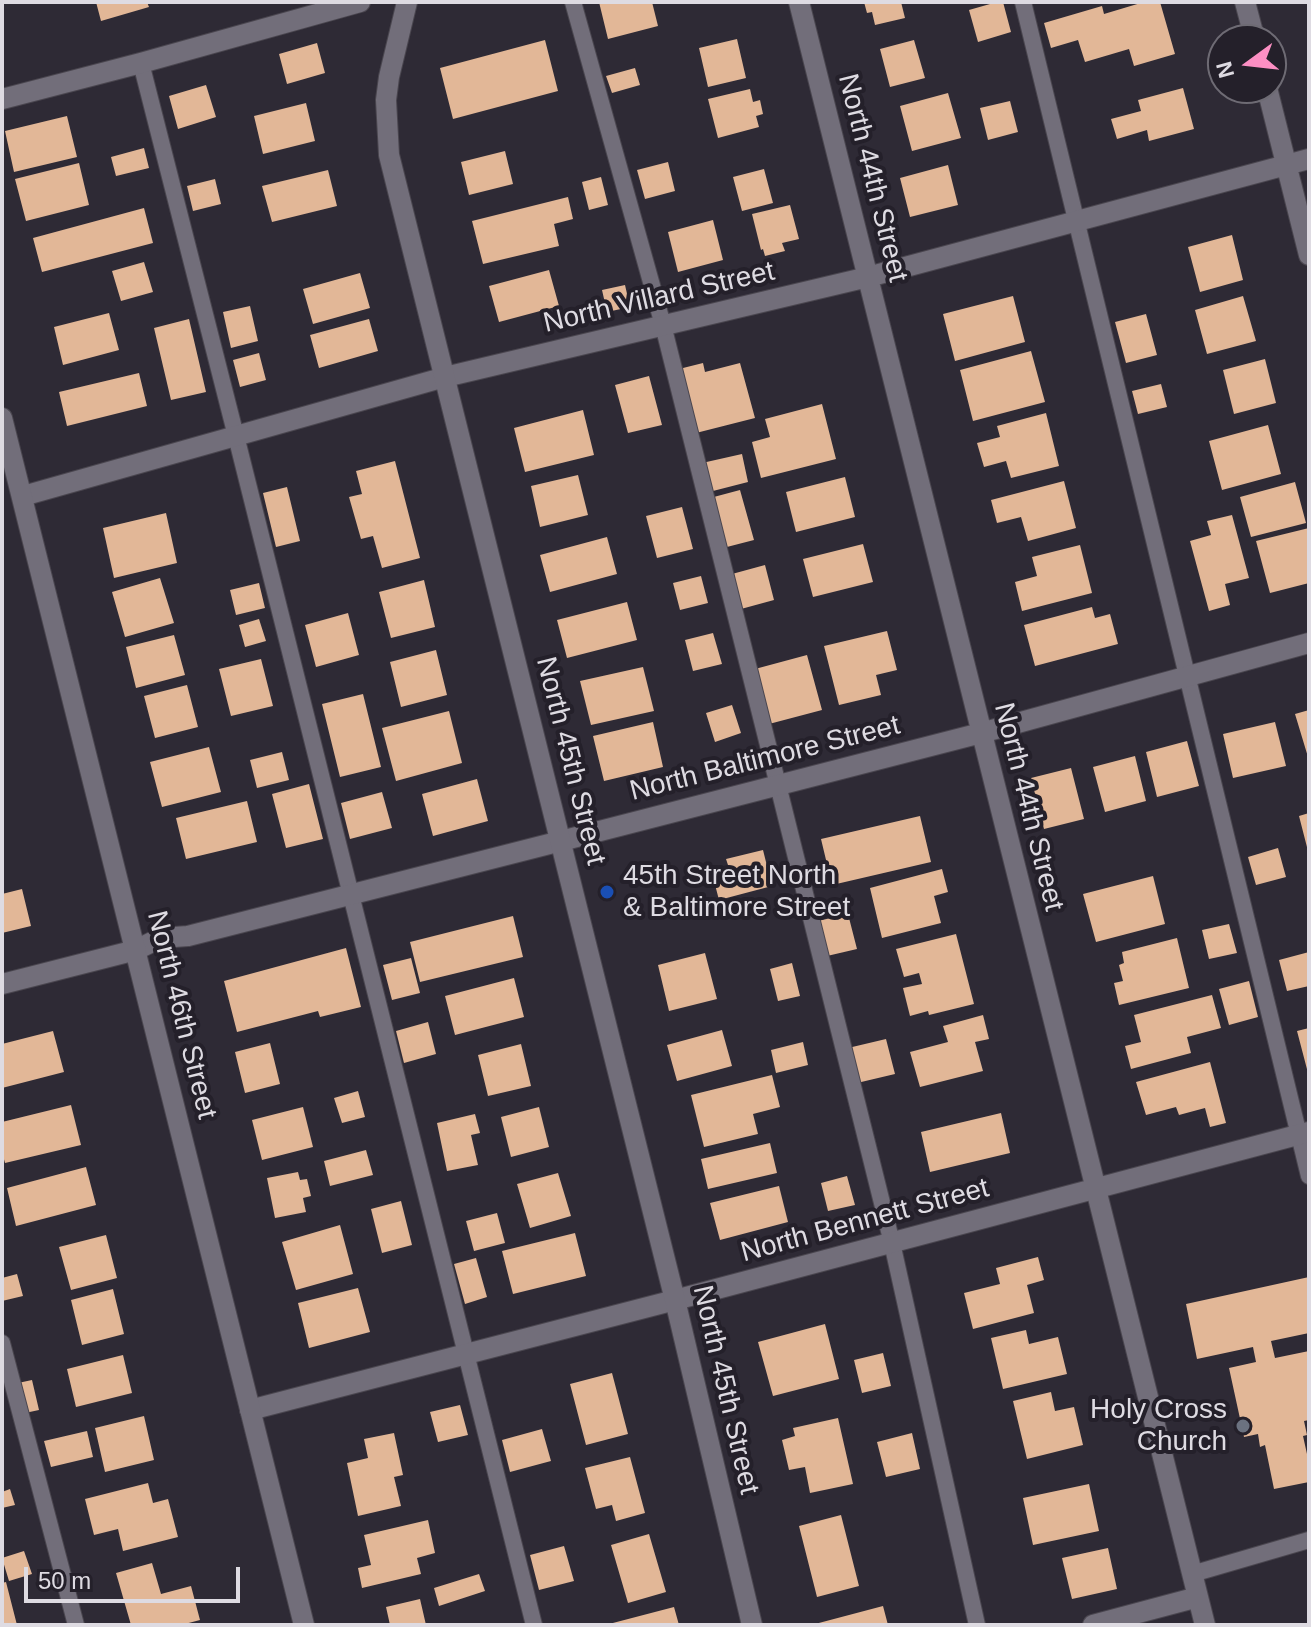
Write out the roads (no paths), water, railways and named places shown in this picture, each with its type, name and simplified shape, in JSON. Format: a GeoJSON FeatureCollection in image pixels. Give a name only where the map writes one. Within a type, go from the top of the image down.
{"type":"FeatureCollection","features":[{"type":"Feature","properties":{"kind":"street"},"geometry":{"type":"LineString","coordinates":[[2,99],[360,2]]}},
{"type":"Feature","properties":{"kind":"street","name":"North 45th Street"},"geometry":{"type":"LineString","coordinates":[[407,2],[386,100],[389,155],[675,1300],[752,1625]]}},
{"type":"Feature","properties":{"kind":"street","name":"North 44th Street"},"geometry":{"type":"LineString","coordinates":[[799,2],[1205,1625]]}},
{"type":"Feature","properties":{"kind":"street"},"geometry":{"type":"LineString","coordinates":[[1245,2],[1251,24]]}},
{"type":"Feature","properties":{"kind":"street"},"geometry":{"type":"LineString","coordinates":[[1271,104],[1309,255]]}},
{"type":"Feature","properties":{"kind":"street","name":"North Villard Street"},"geometry":{"type":"LineString","coordinates":[[23,496],[445,377],[868,277],[1309,159]]}},
{"type":"Feature","properties":{"kind":"street","name":"North 46th Street"},"geometry":{"type":"LineString","coordinates":[[2,418],[304,1625]]}},
{"type":"Feature","properties":{"kind":"street","name":"North Baltimore Street"},"geometry":{"type":"LineString","coordinates":[[2,984],[136,950],[160,938],[188,936],[561,841],[981,733],[1309,643]]}},
{"type":"Feature","properties":{"kind":"street","name":"North Bennett Street"},"geometry":{"type":"LineString","coordinates":[[250,1410],[1304,1133]]}},
{"type":"Feature","properties":{"kind":"street"},"geometry":{"type":"LineString","coordinates":[[1093,1625],[1198,1597]]}},
{"type":"Feature","properties":{"kind":"lane"},"geometry":{"type":"LineString","coordinates":[[573,2],[663,325],[778,785],[892,1243],[977,1625]]}},
{"type":"Feature","properties":{"kind":"lane"},"geometry":{"type":"LineString","coordinates":[[1023,2],[1187,676],[1304,1133],[1309,1176]]}},
{"type":"Feature","properties":{"kind":"lane"},"geometry":{"type":"LineString","coordinates":[[141,63],[534,1625]]}},
{"type":"Feature","properties":{"kind":"lane"},"geometry":{"type":"LineString","coordinates":[[2,1343],[76,1625]]}},
{"type":"Feature","properties":{"kind":"lane"},"geometry":{"type":"LineString","coordinates":[[1192,1574],[1309,1540]]}},
{"type":"Feature","properties":{"kind":"place","name":"45th Street North & Baltimore Street"},"geometry":{"type":"Point","coordinates":[607,892]}},
{"type":"Feature","properties":{"kind":"place","name":"Holy Cross Church"},"geometry":{"type":"Point","coordinates":[1243,1426]}}]}
